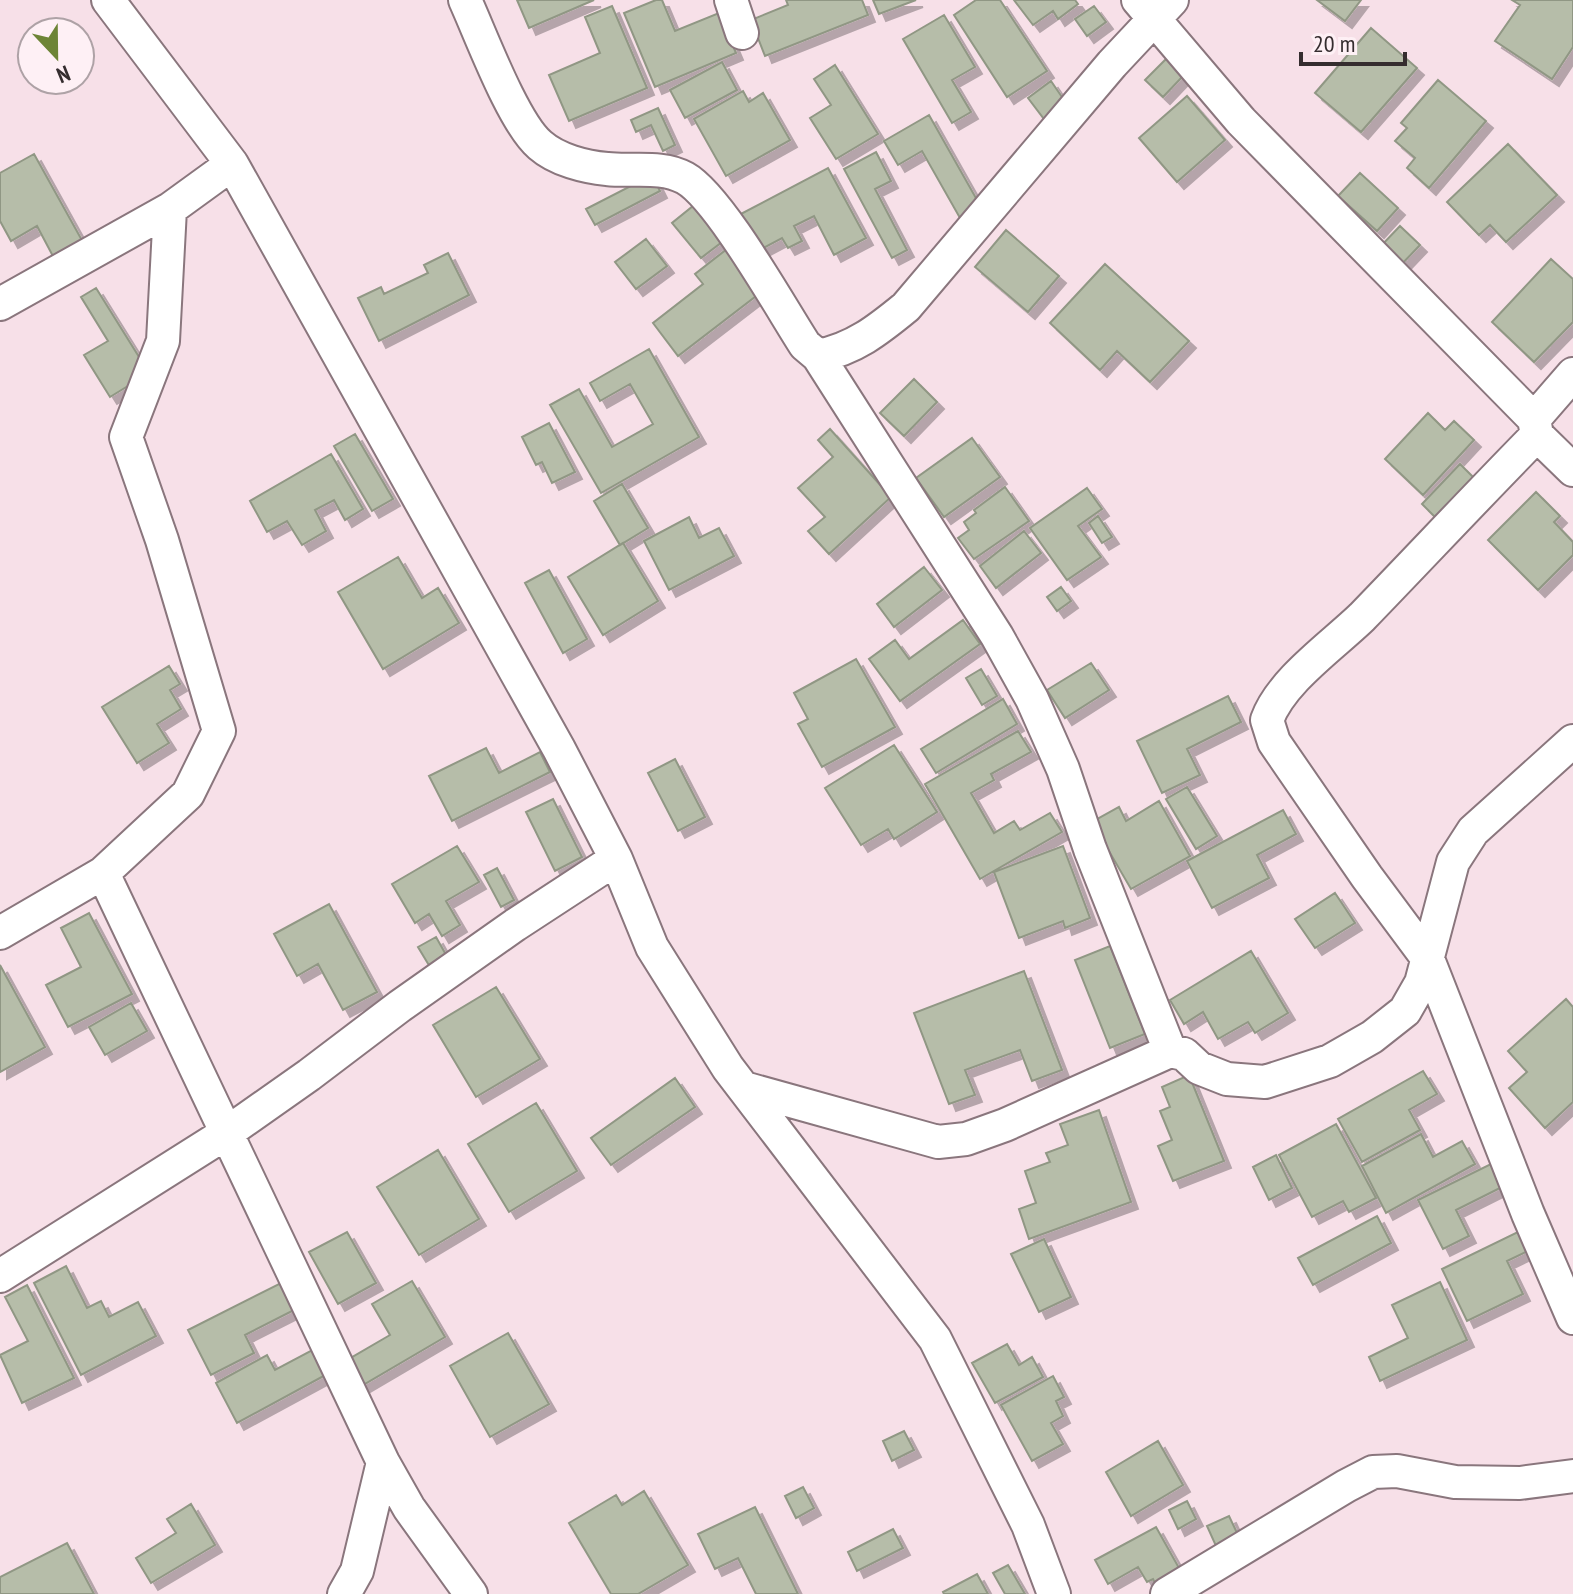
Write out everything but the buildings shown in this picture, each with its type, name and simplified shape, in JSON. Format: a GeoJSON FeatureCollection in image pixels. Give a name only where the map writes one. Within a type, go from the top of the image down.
{"type":"FeatureCollection","features":[{"type":"Feature","properties":{"kind":"street"},"geometry":{"type":"LineString","coordinates":[[108,0],[232,164],[559,749],[616,859],[652,947],[683,999],[744,1088],[935,1339],[1028,1525],[1054,1594]]}},
{"type":"Feature","properties":{"kind":"street"},"geometry":{"type":"LineString","coordinates":[[465,0],[518,117],[539,145],[571,162],[607,169],[651,169],[685,178],[710,199],[805,345],[818,356],[997,636],[1032,699],[1063,769],[1090,849],[1170,1051]]}},
{"type":"Feature","properties":{"kind":"street"},"geometry":{"type":"LineString","coordinates":[[731,0],[742,33]]}},
{"type":"Feature","properties":{"kind":"street"},"geometry":{"type":"LineString","coordinates":[[818,356],[835,353],[870,337],[906,307],[1112,64],[1155,7],[1241,121],[1536,427],[1573,470]]}},
{"type":"Feature","properties":{"kind":"street"},"geometry":{"type":"LineString","coordinates":[[0,304],[170,209],[232,164]]}},
{"type":"Feature","properties":{"kind":"street"},"geometry":{"type":"LineString","coordinates":[[0,933],[103,873],[188,794],[219,731],[162,540],[126,437],[163,341],[170,209]]}},
{"type":"Feature","properties":{"kind":"street"},"geometry":{"type":"LineString","coordinates":[[1573,374],[1536,427],[1359,619],[1298,678],[1276,702],[1267,720],[1274,742],[1428,959],[1528,1214],[1573,1318]]}},
{"type":"Feature","properties":{"kind":"street"},"geometry":{"type":"LineString","coordinates":[[744,1088],[938,1142],[966,1139],[1005,1125],[1170,1051],[1184,1054],[1199,1068],[1227,1079],[1265,1082],[1330,1061],[1372,1037],[1405,1011],[1421,983],[1453,862],[1473,831],[1573,741]]}},
{"type":"Feature","properties":{"kind":"street"},"geometry":{"type":"LineString","coordinates":[[0,1276],[228,1132],[413,997],[616,859]]}},
{"type":"Feature","properties":{"kind":"street"},"geometry":{"type":"LineString","coordinates":[[103,873],[383,1462],[409,1508],[471,1594]]}},
{"type":"Feature","properties":{"kind":"street"},"geometry":{"type":"LineString","coordinates":[[344,1594],[357,1571],[383,1462]]}},
{"type":"Feature","properties":{"kind":"street"},"geometry":{"type":"LineString","coordinates":[[1167,1594],[1373,1472],[1397,1471],[1455,1482],[1520,1483],[1573,1476]]}}]}
